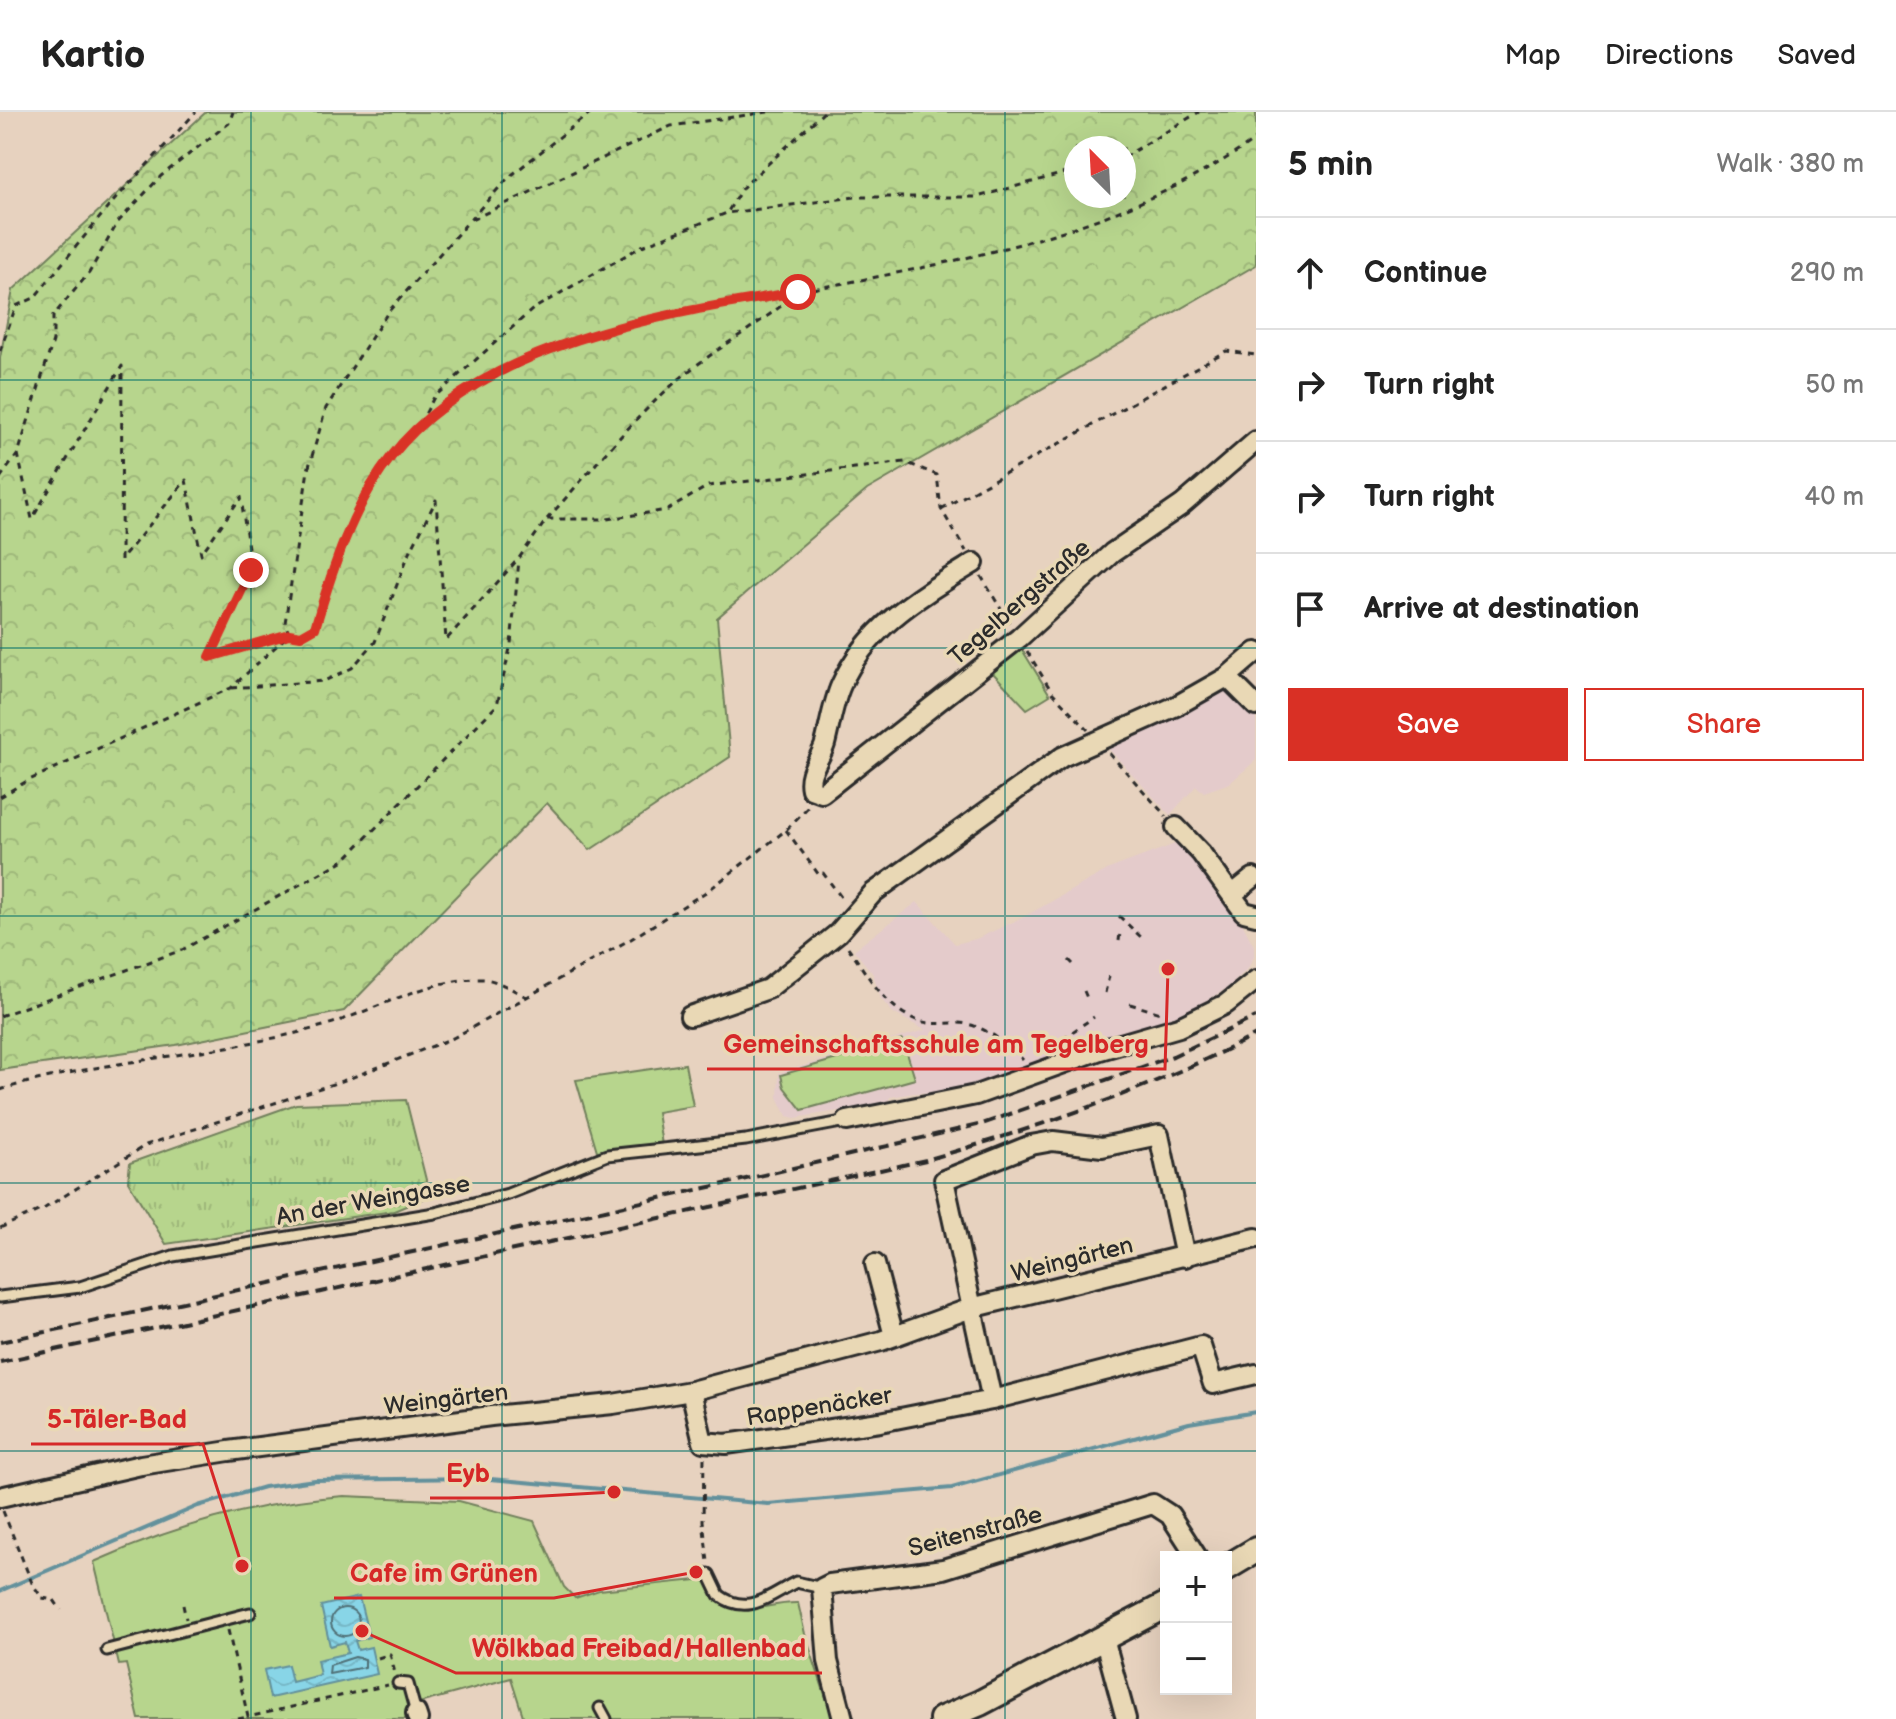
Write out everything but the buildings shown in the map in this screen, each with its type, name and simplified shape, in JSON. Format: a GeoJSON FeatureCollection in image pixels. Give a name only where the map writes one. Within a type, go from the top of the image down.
{"type":"FeatureCollection","features":[{"type":"Feature","properties":{"kind":"main road"},"geometry":{"type":"LineString","coordinates":[[1232,1564],[1256,1550]]}},
{"type":"Feature","properties":{"kind":"main road"},"geometry":{"type":"LineString","coordinates":[[942,1719],[980,1703],[1160,1608]]}},
{"type":"Feature","properties":{"kind":"street","name":"Tegelbergstraße"},"geometry":{"type":"LineString","coordinates":[[816,791],[1019,638],[1112,553],[1182,505],[1256,441]]}},
{"type":"Feature","properties":{"kind":"street"},"geometry":{"type":"LineString","coordinates":[[816,791],[809,778],[822,753],[841,686],[867,640],[917,598],[976,562]]}},
{"type":"Feature","properties":{"kind":"street"},"geometry":{"type":"LineString","coordinates":[[690,1016],[768,989],[838,933],[873,893],[1062,757],[1176,706],[1227,677],[1256,652]]}},
{"type":"Feature","properties":{"kind":"street"},"geometry":{"type":"LineString","coordinates":[[1227,677],[1256,706]]}},
{"type":"Feature","properties":{"kind":"street"},"geometry":{"type":"LineString","coordinates":[[1176,827],[1233,894],[1244,912],[1256,915]]}},
{"type":"Feature","properties":{"kind":"street"},"geometry":{"type":"LineString","coordinates":[[1233,894],[1253,878]]}},
{"type":"Feature","properties":{"kind":"street"},"geometry":{"type":"LineString","coordinates":[[847,1121],[976,1095],[1100,1050],[1179,1027],[1226,1004],[1256,980]]}},
{"type":"Feature","properties":{"kind":"street"},"geometry":{"type":"LineString","coordinates":[[992,1400],[944,1180],[1031,1145],[1053,1141],[1102,1147],[1159,1135],[1185,1257]]}},
{"type":"Feature","properties":{"kind":"street","name":"Weingärten"},"geometry":{"type":"LineString","coordinates":[[0,1497],[141,1465],[229,1451],[491,1416],[613,1404],[691,1391],[894,1336],[971,1308],[1256,1238]]}},
{"type":"Feature","properties":{"kind":"street"},"geometry":{"type":"LineString","coordinates":[[875,1264],[894,1336]]}},
{"type":"Feature","properties":{"kind":"street","name":"Rappenäcker"},"geometry":{"type":"LineString","coordinates":[[691,1391],[703,1442],[726,1444],[880,1422],[992,1400],[1201,1346],[1213,1384],[1256,1374]]}},
{"type":"Feature","properties":{"kind":"street","name":"Seitenstraße"},"geometry":{"type":"LineString","coordinates":[[822,1588],[830,1584],[943,1569],[1153,1504],[1170,1515],[1193,1551]]}},
{"type":"Feature","properties":{"kind":"street"},"geometry":{"type":"LineString","coordinates":[[822,1588],[828,1661],[843,1719]]}},
{"type":"Feature","properties":{"kind":"street"},"geometry":{"type":"LineString","coordinates":[[1104,1638],[1126,1719]]}},
{"type":"Feature","properties":{"kind":"lane","name":"An der Weingasse"},"geometry":{"type":"LineString","coordinates":[[0,1297],[80,1287],[173,1256],[435,1213],[508,1194],[607,1155],[746,1140],[847,1121]]}},
{"type":"Feature","properties":{"kind":"lane"},"geometry":{"type":"LineString","coordinates":[[709,1574],[714,1590],[736,1604],[764,1602],[796,1582],[822,1588]]}},
{"type":"Feature","properties":{"kind":"lane"},"geometry":{"type":"LineString","coordinates":[[107,1650],[188,1626],[250,1613]]}},
{"type":"Feature","properties":{"kind":"lane"},"geometry":{"type":"LineString","coordinates":[[398,1683],[408,1684],[417,1716]]}},
{"type":"Feature","properties":{"kind":"lane"},"geometry":{"type":"LineString","coordinates":[[600,1708],[606,1719]]}},
{"type":"Feature","properties":{"kind":"path"},"geometry":{"type":"LineString","coordinates":[[0,351],[16,306],[34,298],[110,205],[196,112]]}},
{"type":"Feature","properties":{"kind":"path"},"geometry":{"type":"LineString","coordinates":[[0,478],[18,454],[53,341],[53,316],[89,273],[118,222],[161,176],[229,123],[233,112]]}},
{"type":"Feature","properties":{"kind":"path"},"geometry":{"type":"LineString","coordinates":[[289,634],[285,623],[308,470],[326,408],[388,312],[469,221],[508,178],[591,112]]}},
{"type":"Feature","properties":{"kind":"path"},"geometry":{"type":"LineString","coordinates":[[469,221],[671,126],[768,112]]}},
{"type":"Feature","properties":{"kind":"path"},"geometry":{"type":"LineString","coordinates":[[727,213],[742,188],[824,112]]}},
{"type":"Feature","properties":{"kind":"path"},"geometry":{"type":"LineString","coordinates":[[1136,150],[1199,112]]}},
{"type":"Feature","properties":{"kind":"path"},"geometry":{"type":"LineString","coordinates":[[18,454],[32,519],[122,366],[121,560],[186,480],[201,554],[241,497],[251,570],[210,657],[289,634],[301,636],[315,628],[336,564],[365,498],[390,457],[419,426],[459,396],[534,355],[603,330],[706,307],[949,264],[1056,233],[1151,196],[1256,139]]}},
{"type":"Feature","properties":{"kind":"path"},"geometry":{"type":"LineString","coordinates":[[419,426],[434,397],[533,309],[642,246],[727,213],[855,197],[977,197],[1064,173]]}},
{"type":"Feature","properties":{"kind":"path"},"geometry":{"type":"LineString","coordinates":[[231,688],[324,681],[352,668],[375,642],[408,556],[436,500],[446,640],[519,558],[547,519],[669,388],[712,352],[770,316],[798,292]]}},
{"type":"Feature","properties":{"kind":"path"},"geometry":{"type":"LineString","coordinates":[[941,509],[1226,351],[1256,355]]}},
{"type":"Feature","properties":{"kind":"path"},"geometry":{"type":"LineString","coordinates":[[547,519],[607,519],[668,510],[708,486],[905,462],[937,475],[941,509],[966,552],[976,562],[980,575],[1052,692],[1176,827]]}},
{"type":"Feature","properties":{"kind":"path"},"geometry":{"type":"LineString","coordinates":[[0,1016],[182,950],[344,860],[497,705],[511,644],[519,558]]}},
{"type":"Feature","properties":{"kind":"path"},"geometry":{"type":"LineString","coordinates":[[0,797],[27,781],[231,688],[289,634]]}},
{"type":"Feature","properties":{"kind":"path"},"geometry":{"type":"LineString","coordinates":[[0,1228],[45,1208],[146,1145],[401,1059],[453,1038],[529,998],[709,890],[786,830],[816,791]]}},
{"type":"Feature","properties":{"kind":"path"},"geometry":{"type":"LineString","coordinates":[[786,830],[819,875],[823,873],[839,894]]}},
{"type":"Feature","properties":{"kind":"path"},"geometry":{"type":"LineString","coordinates":[[1119,916],[1144,940]]}},
{"type":"Feature","properties":{"kind":"path"},"geometry":{"type":"LineString","coordinates":[[838,933],[890,1002],[909,1017],[937,1025],[974,1026],[1006,1043],[1026,1063],[1029,1078]]}},
{"type":"Feature","properties":{"kind":"path"},"geometry":{"type":"LineString","coordinates":[[1119,941],[1120,933]]}},
{"type":"Feature","properties":{"kind":"path"},"geometry":{"type":"LineString","coordinates":[[1105,993],[1109,976]]}},
{"type":"Feature","properties":{"kind":"path"},"geometry":{"type":"LineString","coordinates":[[0,1090],[26,1082],[245,1045],[318,1027],[438,985],[486,979],[529,998]]}},
{"type":"Feature","properties":{"kind":"path"},"geometry":{"type":"LineString","coordinates":[[1084,991],[1087,998]]}},
{"type":"Feature","properties":{"kind":"path"},"geometry":{"type":"LineString","coordinates":[[1130,1004],[1162,1013],[1179,1027]]}},
{"type":"Feature","properties":{"kind":"path"},"geometry":{"type":"LineString","coordinates":[[1038,1055],[1094,1017]]}},
{"type":"Feature","properties":{"kind":"path"},"geometry":{"type":"LineString","coordinates":[[705,1469],[703,1521],[709,1574]]}},
{"type":"Feature","properties":{"kind":"path"},"geometry":{"type":"LineString","coordinates":[[0,1505],[32,1583],[42,1598],[54,1600],[61,1610]]}},
{"type":"Feature","properties":{"kind":"path"},"geometry":{"type":"LineString","coordinates":[[183,1605],[188,1626]]}},
{"type":"Feature","properties":{"kind":"path"},"geometry":{"type":"LineString","coordinates":[[225,1618],[248,1717]]}},
{"type":"Feature","properties":{"kind":"path"},"geometry":{"type":"LineString","coordinates":[[238,1719],[398,1683],[390,1654],[378,1658]]}},
{"type":"Feature","properties":{"kind":"shaded area"},"geometry":{"type":"Polygon","coordinates":[[[1224,687],[1256,711],[1256,760],[1230,783],[1204,792],[1196,786],[1170,815],[1105,745],[1224,687]]]}},
{"type":"Feature","properties":{"kind":"shaded area"},"geometry":{"type":"Polygon","coordinates":[[[1183,841],[1228,897],[1254,946],[1254,957],[1248,968],[1229,987],[1186,1013],[1040,1059],[996,1081],[955,1092],[914,1093],[890,1097],[887,1103],[795,1118],[787,1116],[778,1097],[779,1073],[925,1030],[893,1013],[881,999],[873,974],[854,950],[917,902],[955,944],[976,939],[1022,918],[1109,869],[1183,841]]]}},
{"type":"Feature","properties":{"kind":"green space"},"geometry":{"type":"Polygon","coordinates":[[[206,112],[1256,112],[1256,265],[867,490],[717,618],[730,757],[590,850],[547,803],[344,1011],[176,1045],[0,1070],[0,358],[13,290],[206,112]]]}},
{"type":"Feature","properties":{"kind":"green space"},"geometry":{"type":"Polygon","coordinates":[[[1021,648],[1050,695],[1027,709],[992,672],[1021,648]]]}},
{"type":"Feature","properties":{"kind":"green space"},"geometry":{"type":"Polygon","coordinates":[[[903,1040],[915,1079],[802,1110],[784,1087],[781,1075],[903,1040]]]}},
{"type":"Feature","properties":{"kind":"green space"},"geometry":{"type":"Polygon","coordinates":[[[685,1064],[693,1106],[657,1112],[662,1145],[597,1151],[576,1080],[685,1064]]]}},
{"type":"Feature","properties":{"kind":"green space"},"geometry":{"type":"Polygon","coordinates":[[[406,1100],[430,1196],[394,1211],[166,1244],[128,1181],[130,1163],[296,1104],[406,1100]]]}},
{"type":"Feature","properties":{"kind":"green space"},"geometry":{"type":"Polygon","coordinates":[[[344,1496],[459,1501],[534,1521],[564,1587],[575,1598],[599,1590],[706,1579],[725,1604],[735,1608],[798,1603],[833,1719],[524,1719],[511,1678],[408,1706],[411,1719],[139,1719],[126,1664],[119,1665],[94,1562],[216,1518],[280,1504],[344,1496]]]}},
{"type":"Feature","properties":{"kind":"water"},"geometry":{"type":"Polygon","coordinates":[[[359,1597],[369,1637],[355,1641],[358,1650],[371,1647],[377,1674],[270,1698],[264,1670],[288,1665],[292,1682],[320,1675],[317,1660],[348,1653],[345,1642],[330,1646],[321,1606],[359,1597]]]}},
{"type":"Feature","properties":{"kind":"waterway"},"geometry":{"type":"LineString","coordinates":[[0,1591],[198,1506],[264,1487],[315,1480],[479,1478],[768,1504],[952,1488],[1189,1423],[1256,1412]]}},
{"type":"Feature","properties":{"kind":"railway"},"geometry":{"type":"LineString","coordinates":[[0,1342],[729,1183],[982,1124],[1173,1056],[1256,1017]]}},
{"type":"Feature","properties":{"kind":"railway"},"geometry":{"type":"LineString","coordinates":[[0,1362],[926,1160],[1094,1105],[1176,1073],[1256,1035]]}},
{"type":"Feature","properties":{"kind":"place","name":"Gemeinschaftsschule am Tegelberg"},"geometry":{"type":"Point","coordinates":[1168,969]}},
{"type":"Feature","properties":{"kind":"place","name":"Eyb"},"geometry":{"type":"Point","coordinates":[614,1492]}},
{"type":"Feature","properties":{"kind":"place","name":"5-Täler-Bad"},"geometry":{"type":"Point","coordinates":[242,1566]}},
{"type":"Feature","properties":{"kind":"place","name":"Cafe im Grünen"},"geometry":{"type":"Point","coordinates":[696,1572]}},
{"type":"Feature","properties":{"kind":"place","name":"Wölkbad Freibad/Hallenbad"},"geometry":{"type":"Point","coordinates":[362,1631]}},
{"type":"Feature","properties":{"kind":"route"},"geometry":{"type":"LineString","coordinates":[[251,570],[210,657],[289,634],[301,636],[315,628],[336,564],[365,498],[390,457],[419,426],[459,396],[534,355],[616,326],[798,292]]}}]}
